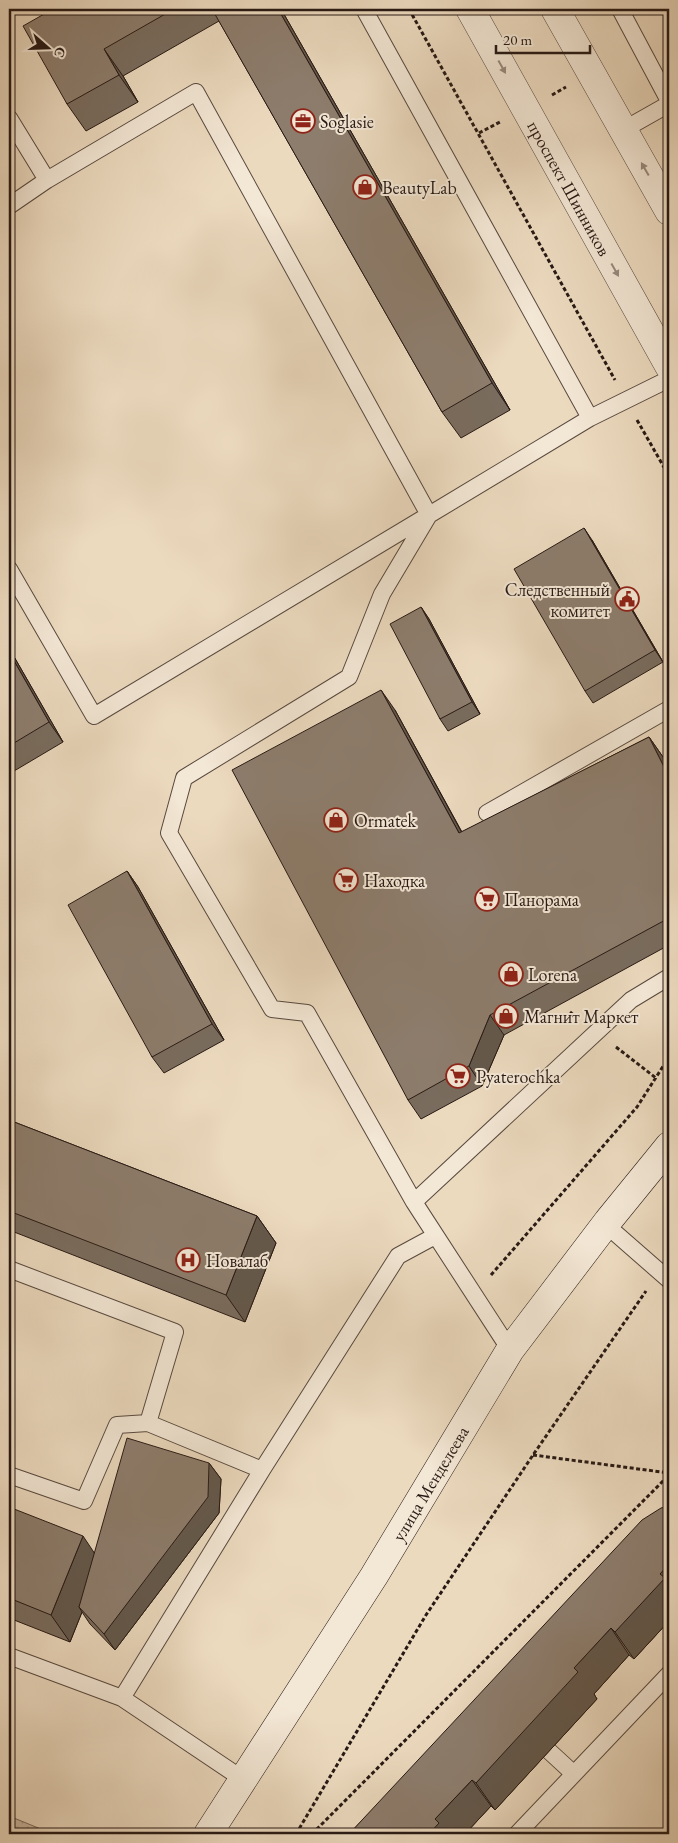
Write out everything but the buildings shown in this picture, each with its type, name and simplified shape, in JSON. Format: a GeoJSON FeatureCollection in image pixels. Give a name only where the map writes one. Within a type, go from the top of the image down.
{"type":"FeatureCollection","features":[{"type":"Feature","properties":{"kind":"main road","name":"проспект Шинников"},"geometry":{"type":"LineString","coordinates":[[470,9],[669,366]]}},
{"type":"Feature","properties":{"kind":"main road"},"geometry":{"type":"LineString","coordinates":[[555,9],[669,211]]}},
{"type":"Feature","properties":{"kind":"main road","name":"улица Менделеева"},"geometry":{"type":"LineString","coordinates":[[208,1834],[374,1576],[510,1350],[605,1224],[669,1146]]}},
{"type":"Feature","properties":{"kind":"lane"},"geometry":{"type":"LineString","coordinates":[[364,9],[590,418]]}},
{"type":"Feature","properties":{"kind":"lane"},"geometry":{"type":"LineString","coordinates":[[620,9],[669,103],[623,130]]}},
{"type":"Feature","properties":{"kind":"lane"},"geometry":{"type":"LineString","coordinates":[[9,206],[47,180],[196,92],[429,515]]}},
{"type":"Feature","properties":{"kind":"lane"},"geometry":{"type":"LineString","coordinates":[[9,118],[47,180]]}},
{"type":"Feature","properties":{"kind":"lane"},"geometry":{"type":"LineString","coordinates":[[9,568],[94,716],[590,418],[669,379]]}},
{"type":"Feature","properties":{"kind":"lane"},"geometry":{"type":"LineString","coordinates":[[429,515],[382,594],[348,677],[184,778],[169,833],[272,1009],[307,1013],[414,1202],[510,1350]]}},
{"type":"Feature","properties":{"kind":"lane"},"geometry":{"type":"LineString","coordinates":[[487,813],[669,709]]}},
{"type":"Feature","properties":{"kind":"lane"},"geometry":{"type":"LineString","coordinates":[[414,1202],[631,1000],[669,977]]}},
{"type":"Feature","properties":{"kind":"lane"},"geometry":{"type":"LineString","coordinates":[[605,1224],[664,1276]]}},
{"type":"Feature","properties":{"kind":"lane"},"geometry":{"type":"LineString","coordinates":[[122,1698],[262,1470],[398,1256],[435,1236]]}},
{"type":"Feature","properties":{"kind":"lane"},"geometry":{"type":"LineString","coordinates":[[9,1269],[176,1332],[148,1423]]}},
{"type":"Feature","properties":{"kind":"lane"},"geometry":{"type":"LineString","coordinates":[[9,1475],[84,1501],[117,1425],[148,1423],[262,1470]]}},
{"type":"Feature","properties":{"kind":"lane"},"geometry":{"type":"LineString","coordinates":[[9,1656],[122,1698],[244,1780]]}},
{"type":"Feature","properties":{"kind":"lane"},"geometry":{"type":"LineString","coordinates":[[517,1834],[669,1674]]}},
{"type":"Feature","properties":{"kind":"lane"},"geometry":{"type":"LineString","coordinates":[[549,1750],[574,1774]]}},
{"type":"Feature","properties":{"kind":"path"},"geometry":{"type":"LineString","coordinates":[[409,9],[669,476]]}},
{"type":"Feature","properties":{"kind":"path"},"geometry":{"type":"LineString","coordinates":[[472,1293],[486,1281],[637,1107],[669,1057]]}},
{"type":"Feature","properties":{"kind":"path"},"geometry":{"type":"LineString","coordinates":[[296,1834],[426,1615],[533,1455],[664,1276]]}},
{"type":"Feature","properties":{"kind":"path"},"geometry":{"type":"LineString","coordinates":[[533,1455],[669,1474]]}},
{"type":"Feature","properties":{"kind":"path"},"geometry":{"type":"LineString","coordinates":[[312,1834],[669,1474]]}},
{"type":"Feature","properties":{"kind":"shaded area"},"geometry":{"type":"Polygon","coordinates":[[[9,1816],[53,1834],[9,1834],[9,1816]]]}},
{"type":"Feature","properties":{"kind":"place","name":"Soglasie"},"geometry":{"type":"Point","coordinates":[303,121]}},
{"type":"Feature","properties":{"kind":"place","name":"BeautyLab"},"geometry":{"type":"Point","coordinates":[365,187]}},
{"type":"Feature","properties":{"kind":"place","name":"Следственный комитет"},"geometry":{"type":"Point","coordinates":[627,599]}},
{"type":"Feature","properties":{"kind":"place","name":"Ormatek"},"geometry":{"type":"Point","coordinates":[336,820]}},
{"type":"Feature","properties":{"kind":"place","name":"Находка"},"geometry":{"type":"Point","coordinates":[346,880]}},
{"type":"Feature","properties":{"kind":"place","name":"Панорама"},"geometry":{"type":"Point","coordinates":[487,899]}},
{"type":"Feature","properties":{"kind":"place","name":"Lorena"},"geometry":{"type":"Point","coordinates":[511,974]}},
{"type":"Feature","properties":{"kind":"place","name":"Магнит Маркет"},"geometry":{"type":"Point","coordinates":[506,1016]}},
{"type":"Feature","properties":{"kind":"place","name":"Pyaterochka"},"geometry":{"type":"Point","coordinates":[458,1076]}},
{"type":"Feature","properties":{"kind":"place","name":"Новалаб"},"geometry":{"type":"Point","coordinates":[188,1260]}}]}
